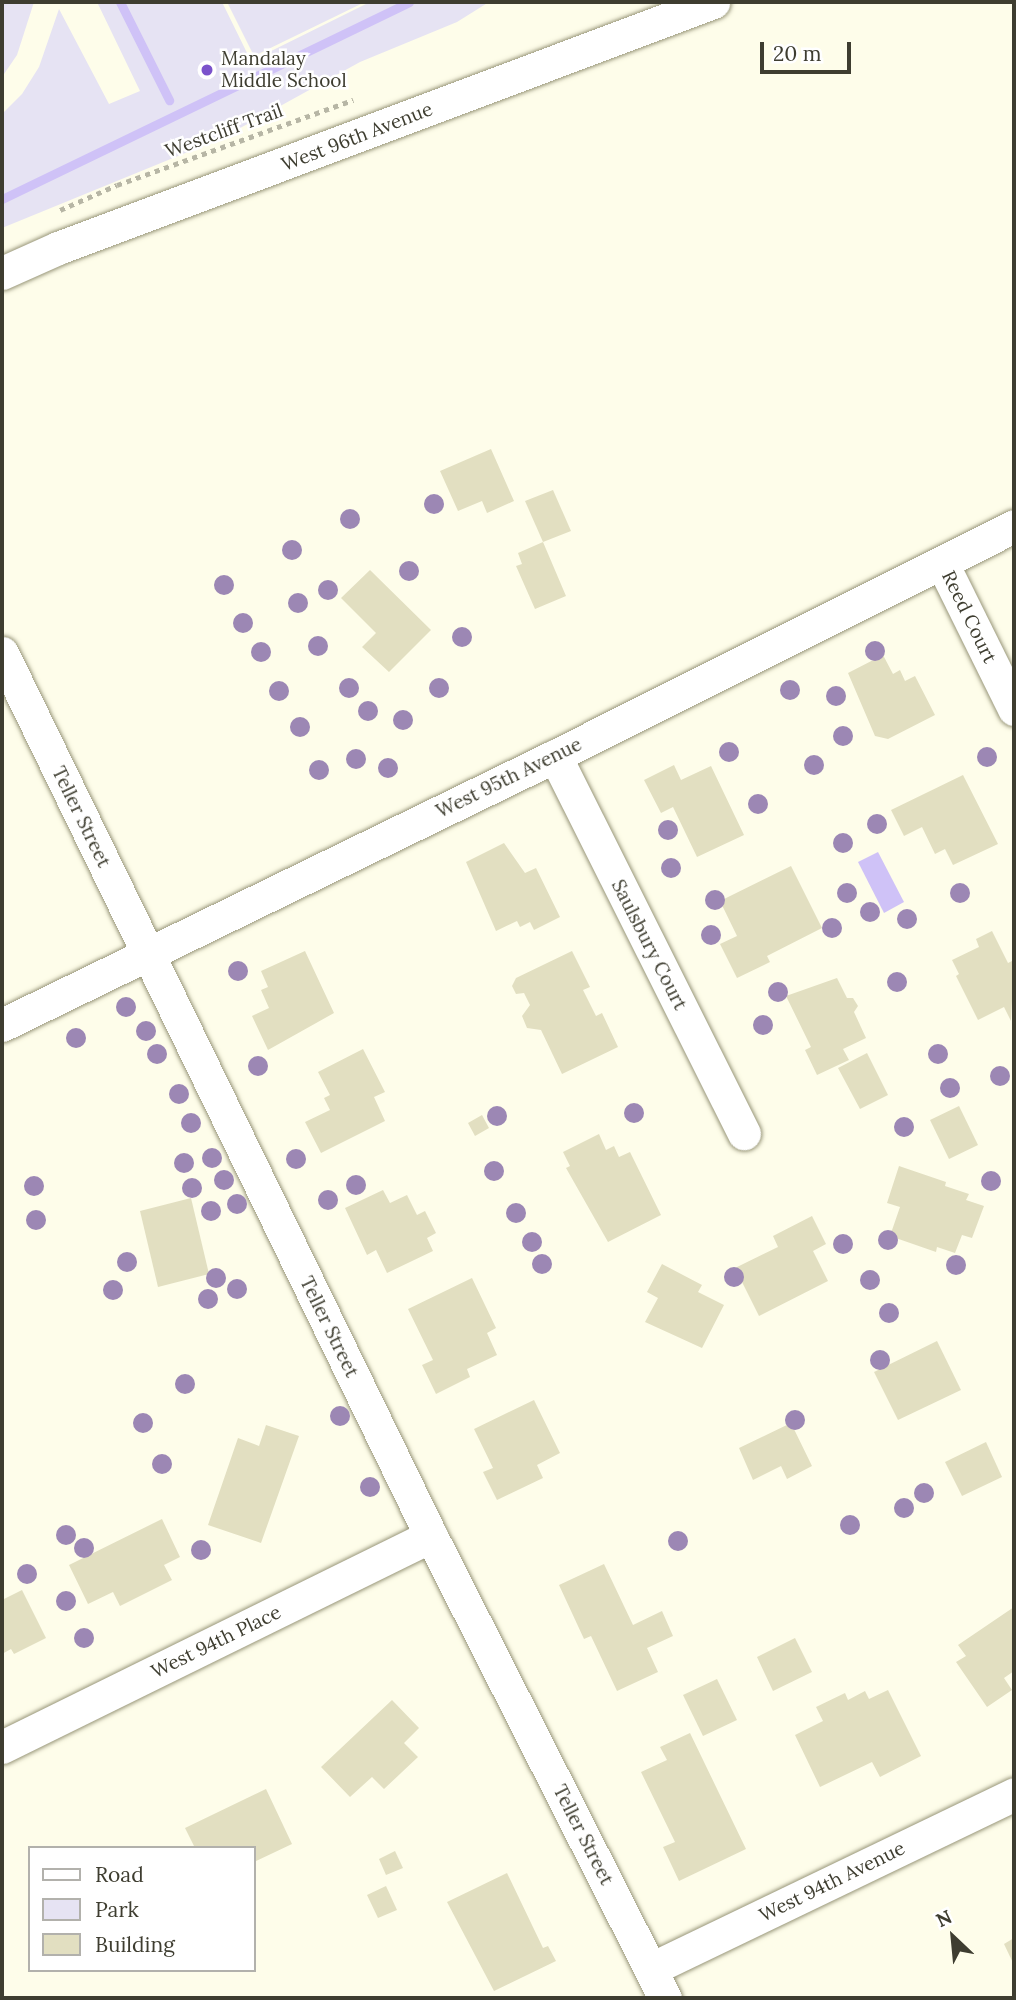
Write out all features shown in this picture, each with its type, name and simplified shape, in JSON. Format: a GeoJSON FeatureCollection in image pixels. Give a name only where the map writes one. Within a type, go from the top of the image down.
{"type":"FeatureCollection","features":[{"type":"Feature","properties":{"kind":"street","name":"West 96th Avenue"},"geometry":{"type":"LineString","coordinates":[[2,273],[58,248],[713,2]]}},
{"type":"Feature","properties":{"kind":"street","name":"West 95th Avenue"},"geometry":{"type":"LineString","coordinates":[[2,1025],[147,952],[555,756],[1014,527]]}},
{"type":"Feature","properties":{"kind":"street","name":"Reed Court"},"geometry":{"type":"LineString","coordinates":[[942,563],[1014,709]]}},
{"type":"Feature","properties":{"kind":"street","name":"Teller Street"},"geometry":{"type":"LineString","coordinates":[[2,653],[431,1536],[665,1998]]}},
{"type":"Feature","properties":{"kind":"street","name":"Saulsbury Court"},"geometry":{"type":"LineString","coordinates":[[555,756],[744,1133]]}},
{"type":"Feature","properties":{"kind":"street","name":"West 94th Place"},"geometry":{"type":"LineString","coordinates":[[2,1747],[431,1536]]}},
{"type":"Feature","properties":{"kind":"street","name":"West 94th Avenue"},"geometry":{"type":"LineString","coordinates":[[651,1969],[1014,1794]]}},
{"type":"Feature","properties":{"kind":"path","name":"Westcliff Trail"},"geometry":{"type":"LineString","coordinates":[[48,216],[117,185],[367,95]]}},
{"type":"Feature","properties":{"kind":"green space"},"geometry":{"type":"Polygon","coordinates":[[[2,2],[34,2],[17,55],[2,77],[2,2]]]}},
{"type":"Feature","properties":{"kind":"green space","name":"Mandalay Middle School"},"geometry":{"type":"Polygon","coordinates":[[[97,2],[222,2],[251,61],[370,2],[489,2],[457,22],[360,62],[222,138],[2,228],[2,114],[22,94],[39,67],[59,9],[109,104],[140,91],[97,2]]]}},
{"type":"Feature","properties":{"kind":"green space"},"geometry":{"type":"Polygon","coordinates":[[[227,2],[365,2],[254,56],[227,2]]]}},
{"type":"Feature","properties":{"kind":"shaded area"},"geometry":{"type":"Polygon","coordinates":[[[878,852],[904,902],[884,913],[858,862],[878,852]]]}},
{"type":"Feature","properties":{"kind":"building"},"geometry":{"type":"Polygon","coordinates":[[[491,449],[514,501],[487,513],[482,501],[458,511],[440,471],[491,449]]]}},
{"type":"Feature","properties":{"kind":"building"},"geometry":{"type":"Polygon","coordinates":[[[553,490],[571,531],[543,542],[525,501],[553,490]]]}},
{"type":"Feature","properties":{"kind":"building"},"geometry":{"type":"Polygon","coordinates":[[[543,542],[566,596],[535,609],[516,566],[522,564],[518,553],[543,542]]]}},
{"type":"Feature","properties":{"kind":"building"},"geometry":{"type":"Polygon","coordinates":[[[370,570],[431,630],[389,672],[362,647],[376,633],[341,598],[370,570]]]}},
{"type":"Feature","properties":{"kind":"building"},"geometry":{"type":"Polygon","coordinates":[[[883,655],[893,674],[900,670],[905,681],[915,676],[935,715],[888,739],[875,736],[848,673],[883,655]]]}},
{"type":"Feature","properties":{"kind":"building"},"geometry":{"type":"Polygon","coordinates":[[[674,765],[681,780],[711,766],[744,835],[697,857],[673,807],[661,813],[644,780],[674,765]]]}},
{"type":"Feature","properties":{"kind":"building"},"geometry":{"type":"Polygon","coordinates":[[[963,775],[998,844],[953,865],[945,849],[935,854],[922,827],[904,836],[891,810],[963,775]]]}},
{"type":"Feature","properties":{"kind":"building"},"geometry":{"type":"Polygon","coordinates":[[[504,843],[525,873],[536,868],[560,917],[534,930],[530,922],[520,927],[517,921],[496,931],[466,862],[504,843]]]}},
{"type":"Feature","properties":{"kind":"building"},"geometry":{"type":"Polygon","coordinates":[[[791,866],[822,928],[767,956],[770,962],[737,978],[720,944],[737,936],[720,901],[791,866]]]}},
{"type":"Feature","properties":{"kind":"building"},"geometry":{"type":"Polygon","coordinates":[[[992,931],[1008,963],[1014,960],[1011,1021],[1004,1007],[978,1020],[956,976],[959,974],[952,960],[979,947],[976,939],[992,931]]]}},
{"type":"Feature","properties":{"kind":"building"},"geometry":{"type":"Polygon","coordinates":[[[305,951],[334,1013],[268,1050],[252,1016],[269,1008],[261,990],[268,987],[261,971],[305,951]]]}},
{"type":"Feature","properties":{"kind":"building"},"geometry":{"type":"Polygon","coordinates":[[[572,951],[590,987],[583,990],[596,1016],[602,1013],[618,1047],[562,1074],[541,1030],[527,1028],[522,1016],[530,1005],[524,993],[516,994],[512,986],[516,978],[572,951]]]}},
{"type":"Feature","properties":{"kind":"building"},"geometry":{"type":"Polygon","coordinates":[[[837,978],[847,998],[853,998],[858,1006],[854,1012],[866,1038],[843,1049],[849,1060],[817,1075],[805,1050],[811,1047],[786,996],[837,978]]]}},
{"type":"Feature","properties":{"kind":"building"},"geometry":{"type":"Polygon","coordinates":[[[363,1049],[385,1092],[374,1097],[385,1121],[321,1153],[305,1122],[330,1110],[324,1098],[330,1095],[318,1072],[363,1049]]]}},
{"type":"Feature","properties":{"kind":"building"},"geometry":{"type":"Polygon","coordinates":[[[867,1053],[888,1095],[860,1109],[838,1068],[867,1053]]]}},
{"type":"Feature","properties":{"kind":"building"},"geometry":{"type":"Polygon","coordinates":[[[959,1106],[978,1145],[949,1159],[930,1120],[959,1106]]]}},
{"type":"Feature","properties":{"kind":"building"},"geometry":{"type":"Polygon","coordinates":[[[482,1115],[489,1128],[475,1136],[468,1123],[482,1115]]]}},
{"type":"Feature","properties":{"kind":"building"},"geometry":{"type":"Polygon","coordinates":[[[599,1134],[606,1150],[614,1146],[619,1157],[630,1152],[661,1215],[608,1242],[566,1168],[570,1166],[563,1152],[599,1134]]]}},
{"type":"Feature","properties":{"kind":"building"},"geometry":{"type":"Polygon","coordinates":[[[899,1166],[946,1182],[945,1186],[969,1194],[966,1200],[984,1206],[972,1238],[962,1235],[955,1253],[937,1247],[936,1252],[890,1236],[900,1207],[887,1203],[899,1166]]]}},
{"type":"Feature","properties":{"kind":"building"},"geometry":{"type":"Polygon","coordinates":[[[383,1190],[390,1203],[407,1195],[417,1215],[425,1211],[436,1233],[427,1238],[433,1251],[387,1273],[376,1250],[367,1255],[345,1208],[383,1190]]]}},
{"type":"Feature","properties":{"kind":"building"},"geometry":{"type":"Polygon","coordinates":[[[191,1198],[209,1274],[158,1287],[140,1211],[191,1198]]]}},
{"type":"Feature","properties":{"kind":"building"},"geometry":{"type":"Polygon","coordinates":[[[812,1216],[826,1244],[813,1251],[828,1281],[759,1316],[735,1268],[778,1247],[773,1236],[812,1216]]]}},
{"type":"Feature","properties":{"kind":"building"},"geometry":{"type":"Polygon","coordinates":[[[662,1264],[702,1285],[698,1292],[724,1305],[702,1348],[645,1322],[658,1298],[647,1292],[662,1264]]]}},
{"type":"Feature","properties":{"kind":"building"},"geometry":{"type":"Polygon","coordinates":[[[472,1278],[496,1328],[487,1333],[497,1355],[467,1369],[470,1377],[436,1394],[422,1365],[433,1360],[408,1309],[472,1278]]]}},
{"type":"Feature","properties":{"kind":"building"},"geometry":{"type":"Polygon","coordinates":[[[937,1341],[961,1390],[898,1420],[874,1372],[937,1341]]]}},
{"type":"Feature","properties":{"kind":"building"},"geometry":{"type":"Polygon","coordinates":[[[534,1400],[560,1453],[537,1465],[543,1478],[497,1500],[483,1472],[493,1468],[474,1429],[534,1400]]]}},
{"type":"Feature","properties":{"kind":"building"},"geometry":{"type":"Polygon","coordinates":[[[791,1423],[812,1466],[787,1479],[781,1466],[753,1480],[739,1448],[791,1423]]]}},
{"type":"Feature","properties":{"kind":"building"},"geometry":{"type":"Polygon","coordinates":[[[266,1425],[299,1436],[261,1543],[208,1525],[238,1438],[259,1446],[266,1425]]]}},
{"type":"Feature","properties":{"kind":"building"},"geometry":{"type":"Polygon","coordinates":[[[986,1442],[1002,1477],[962,1496],[945,1462],[986,1442]]]}},
{"type":"Feature","properties":{"kind":"building"},"geometry":{"type":"Polygon","coordinates":[[[162,1519],[180,1557],[164,1565],[172,1580],[120,1606],[113,1592],[88,1604],[69,1565],[162,1519]]]}},
{"type":"Feature","properties":{"kind":"building"},"geometry":{"type":"Polygon","coordinates":[[[604,1564],[633,1625],[662,1611],[673,1636],[647,1648],[658,1672],[617,1691],[591,1636],[584,1639],[559,1585],[604,1564]]]}},
{"type":"Feature","properties":{"kind":"building"},"geometry":{"type":"Polygon","coordinates":[[[22,1590],[46,1638],[14,1654],[11,1649],[2,1654],[2,1600],[22,1590]]]}},
{"type":"Feature","properties":{"kind":"building"},"geometry":{"type":"Polygon","coordinates":[[[1014,1607],[1014,1671],[1004,1678],[1012,1690],[987,1707],[956,1662],[966,1656],[958,1645],[1014,1607]]]}},
{"type":"Feature","properties":{"kind":"building"},"geometry":{"type":"Polygon","coordinates":[[[795,1638],[812,1672],[773,1691],[757,1657],[795,1638]]]}},
{"type":"Feature","properties":{"kind":"building"},"geometry":{"type":"Polygon","coordinates":[[[717,1679],[737,1720],[703,1736],[683,1695],[717,1679]]]}},
{"type":"Feature","properties":{"kind":"building"},"geometry":{"type":"Polygon","coordinates":[[[888,1690],[921,1756],[880,1777],[872,1762],[820,1787],[795,1735],[823,1721],[816,1707],[845,1693],[848,1700],[865,1691],[869,1699],[888,1690]]]}},
{"type":"Feature","properties":{"kind":"building"},"geometry":{"type":"Polygon","coordinates":[[[392,1700],[419,1728],[404,1743],[418,1757],[384,1789],[372,1777],[350,1797],[321,1767],[392,1700]]]}},
{"type":"Feature","properties":{"kind":"building"},"geometry":{"type":"Polygon","coordinates":[[[690,1733],[746,1849],[679,1881],[663,1847],[675,1842],[641,1772],[667,1760],[660,1747],[690,1733]]]}},
{"type":"Feature","properties":{"kind":"building"},"geometry":{"type":"Polygon","coordinates":[[[266,1789],[292,1844],[256,1861],[256,1846],[194,1846],[185,1828],[266,1789]]]}},
{"type":"Feature","properties":{"kind":"building"},"geometry":{"type":"Polygon","coordinates":[[[395,1851],[403,1868],[386,1875],[379,1859],[395,1851]]]}},
{"type":"Feature","properties":{"kind":"building"},"geometry":{"type":"Polygon","coordinates":[[[507,1873],[543,1948],[548,1946],[556,1961],[494,1991],[447,1902],[507,1873]]]}},
{"type":"Feature","properties":{"kind":"building"},"geometry":{"type":"Polygon","coordinates":[[[386,1886],[397,1910],[378,1918],[367,1895],[386,1886]]]}},
{"type":"Feature","properties":{"kind":"building"},"geometry":{"type":"Polygon","coordinates":[[[1014,1938],[1014,1965],[1004,1944],[1014,1938]]]}},
{"type":"Feature","properties":{"kind":"waterway"},"geometry":{"type":"LineString","coordinates":[[120,2],[169,100]]}},
{"type":"Feature","properties":{"kind":"waterway"},"geometry":{"type":"LineString","coordinates":[[2,199],[409,2]]}},
{"type":"Feature","properties":{"kind":"place","name":"Mandalay Middle School"},"geometry":{"type":"Point","coordinates":[207,70]}}]}
